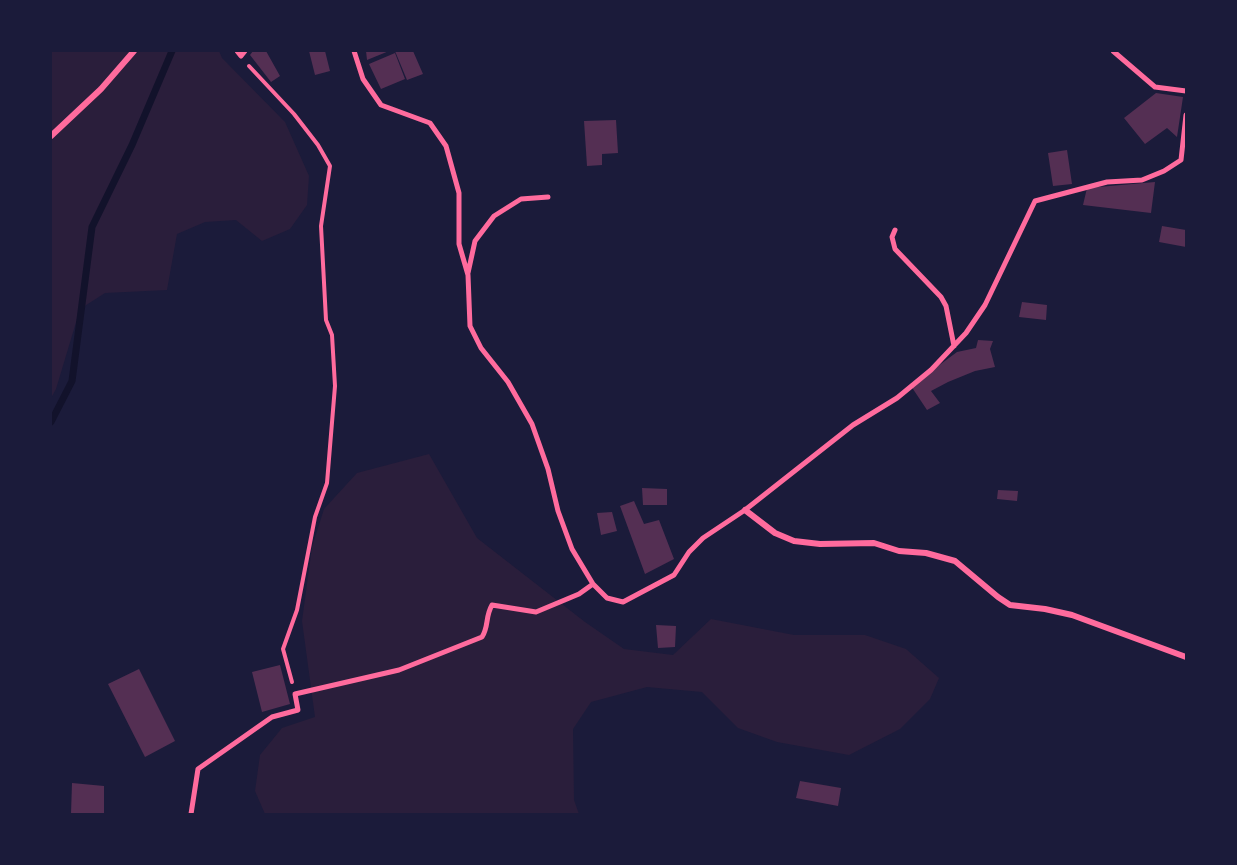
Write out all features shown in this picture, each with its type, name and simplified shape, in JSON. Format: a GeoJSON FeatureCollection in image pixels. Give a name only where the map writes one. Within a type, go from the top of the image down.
{"type":"FeatureCollection","features":[{"type":"Feature","properties":{"kind":"street"},"geometry":{"type":"LineString","coordinates":[[51,136],[101,89],[134,51]]}},
{"type":"Feature","properties":{"kind":"street"},"geometry":{"type":"LineString","coordinates":[[239,54],[245,51]]}},
{"type":"Feature","properties":{"kind":"street"},"geometry":{"type":"LineString","coordinates":[[354,51],[363,79],[381,105],[430,123],[446,146],[459,193],[459,244],[468,275]]}},
{"type":"Feature","properties":{"kind":"street"},"geometry":{"type":"LineString","coordinates":[[1113,51],[1155,87],[1186,91]]}},
{"type":"Feature","properties":{"kind":"street"},"geometry":{"type":"LineString","coordinates":[[548,197],[521,199],[494,216],[475,241],[468,275],[470,326],[481,348],[508,381],[532,424],[548,469],[558,512],[572,549],[593,584],[607,598],[623,602],[674,575],[689,552],[702,538],[745,510],[853,425],[897,398],[931,370],[966,333],[985,305],[1035,201],[1107,182],[1142,180],[1164,171],[1181,160],[1186,115]]}},
{"type":"Feature","properties":{"kind":"street"},"geometry":{"type":"LineString","coordinates":[[895,230],[892,237],[895,249],[941,297],[946,306],[954,346]]}},
{"type":"Feature","properties":{"kind":"street"},"geometry":{"type":"LineString","coordinates":[[745,510],[775,533],[794,542],[874,543],[899,551],[926,553],[955,561],[1010,605],[1072,615],[1186,657]]}},
{"type":"Feature","properties":{"kind":"street"},"geometry":{"type":"LineString","coordinates":[[191,814],[198,769],[272,717],[298,710],[295,694],[399,670],[482,637],[487,630],[487,615],[492,605],[536,612],[579,594],[593,584]]}},
{"type":"Feature","properties":{"kind":"path"},"geometry":{"type":"LineString","coordinates":[[239,54],[294,114],[318,145],[330,166],[321,226],[326,320],[332,335],[335,387],[327,483],[315,517],[297,610],[283,648],[295,694]]}},
{"type":"Feature","properties":{"kind":"shaded area"},"geometry":{"type":"Polygon","coordinates":[[[51,51],[219,51],[222,58],[285,122],[309,176],[307,205],[290,229],[262,241],[236,220],[205,222],[177,234],[167,290],[105,293],[80,309],[56,389],[51,398],[51,51]]]}},
{"type":"Feature","properties":{"kind":"shaded area"},"geometry":{"type":"Polygon","coordinates":[[[429,454],[477,538],[585,622],[624,649],[673,655],[711,619],[794,635],[865,635],[906,649],[939,678],[930,699],[900,729],[849,755],[777,742],[738,728],[702,692],[647,687],[591,702],[573,729],[574,800],[579,814],[265,814],[255,791],[260,755],[282,728],[315,717],[302,621],[312,547],[324,509],[357,473],[429,454]]]}},
{"type":"Feature","properties":{"kind":"building"},"geometry":{"type":"Polygon","coordinates":[[[253,51],[266,51],[280,76],[271,82],[250,55],[253,51]]]}},
{"type":"Feature","properties":{"kind":"building"},"geometry":{"type":"Polygon","coordinates":[[[309,51],[325,51],[330,71],[315,75],[309,51]]]}},
{"type":"Feature","properties":{"kind":"building"},"geometry":{"type":"Polygon","coordinates":[[[366,51],[389,51],[367,60],[366,51]]]}},
{"type":"Feature","properties":{"kind":"building"},"geometry":{"type":"Polygon","coordinates":[[[395,51],[413,51],[423,74],[407,80],[395,51]]]}},
{"type":"Feature","properties":{"kind":"building"},"geometry":{"type":"Polygon","coordinates":[[[395,53],[405,79],[381,89],[369,64],[395,53]]]}},
{"type":"Feature","properties":{"kind":"building"},"geometry":{"type":"Polygon","coordinates":[[[1156,93],[1183,97],[1177,137],[1167,128],[1145,144],[1124,118],[1156,93]]]}},
{"type":"Feature","properties":{"kind":"building"},"geometry":{"type":"Polygon","coordinates":[[[616,120],[618,153],[602,154],[602,165],[587,166],[584,121],[616,120]]]}},
{"type":"Feature","properties":{"kind":"building"},"geometry":{"type":"Polygon","coordinates":[[[1067,150],[1072,184],[1053,186],[1048,153],[1067,150]]]}},
{"type":"Feature","properties":{"kind":"building"},"geometry":{"type":"Polygon","coordinates":[[[1155,182],[1151,213],[1083,205],[1087,188],[1155,182]]]}},
{"type":"Feature","properties":{"kind":"building"},"geometry":{"type":"Polygon","coordinates":[[[1162,226],[1186,230],[1186,247],[1159,242],[1162,226]]]}},
{"type":"Feature","properties":{"kind":"building"},"geometry":{"type":"Polygon","coordinates":[[[1022,302],[1047,305],[1046,320],[1019,317],[1022,302]]]}},
{"type":"Feature","properties":{"kind":"building"},"geometry":{"type":"Polygon","coordinates":[[[978,340],[993,341],[990,349],[995,367],[975,371],[931,391],[940,403],[927,410],[911,386],[957,352],[976,348],[978,340]]]}},
{"type":"Feature","properties":{"kind":"building"},"geometry":{"type":"Polygon","coordinates":[[[642,488],[667,489],[667,505],[643,505],[642,488]]]}},
{"type":"Feature","properties":{"kind":"building"},"geometry":{"type":"Polygon","coordinates":[[[998,490],[1018,491],[1017,501],[997,499],[998,490]]]}},
{"type":"Feature","properties":{"kind":"building"},"geometry":{"type":"Polygon","coordinates":[[[634,501],[644,524],[659,520],[674,559],[645,574],[620,506],[634,501]]]}},
{"type":"Feature","properties":{"kind":"building"},"geometry":{"type":"Polygon","coordinates":[[[612,512],[617,531],[601,535],[597,513],[612,512]]]}},
{"type":"Feature","properties":{"kind":"building"},"geometry":{"type":"Polygon","coordinates":[[[656,625],[676,626],[675,647],[658,648],[656,625]]]}},
{"type":"Feature","properties":{"kind":"building"},"geometry":{"type":"Polygon","coordinates":[[[280,665],[290,704],[262,712],[252,672],[280,665]]]}},
{"type":"Feature","properties":{"kind":"building"},"geometry":{"type":"Polygon","coordinates":[[[139,669],[175,741],[145,757],[108,684],[139,669]]]}},
{"type":"Feature","properties":{"kind":"building"},"geometry":{"type":"Polygon","coordinates":[[[800,781],[841,788],[838,806],[796,798],[800,781]]]}},
{"type":"Feature","properties":{"kind":"building"},"geometry":{"type":"Polygon","coordinates":[[[72,783],[104,786],[104,814],[71,814],[72,783]]]}},
{"type":"Feature","properties":{"kind":"waterway"},"geometry":{"type":"LineString","coordinates":[[51,422],[72,381],[92,227],[132,145],[172,51]]}}]}
